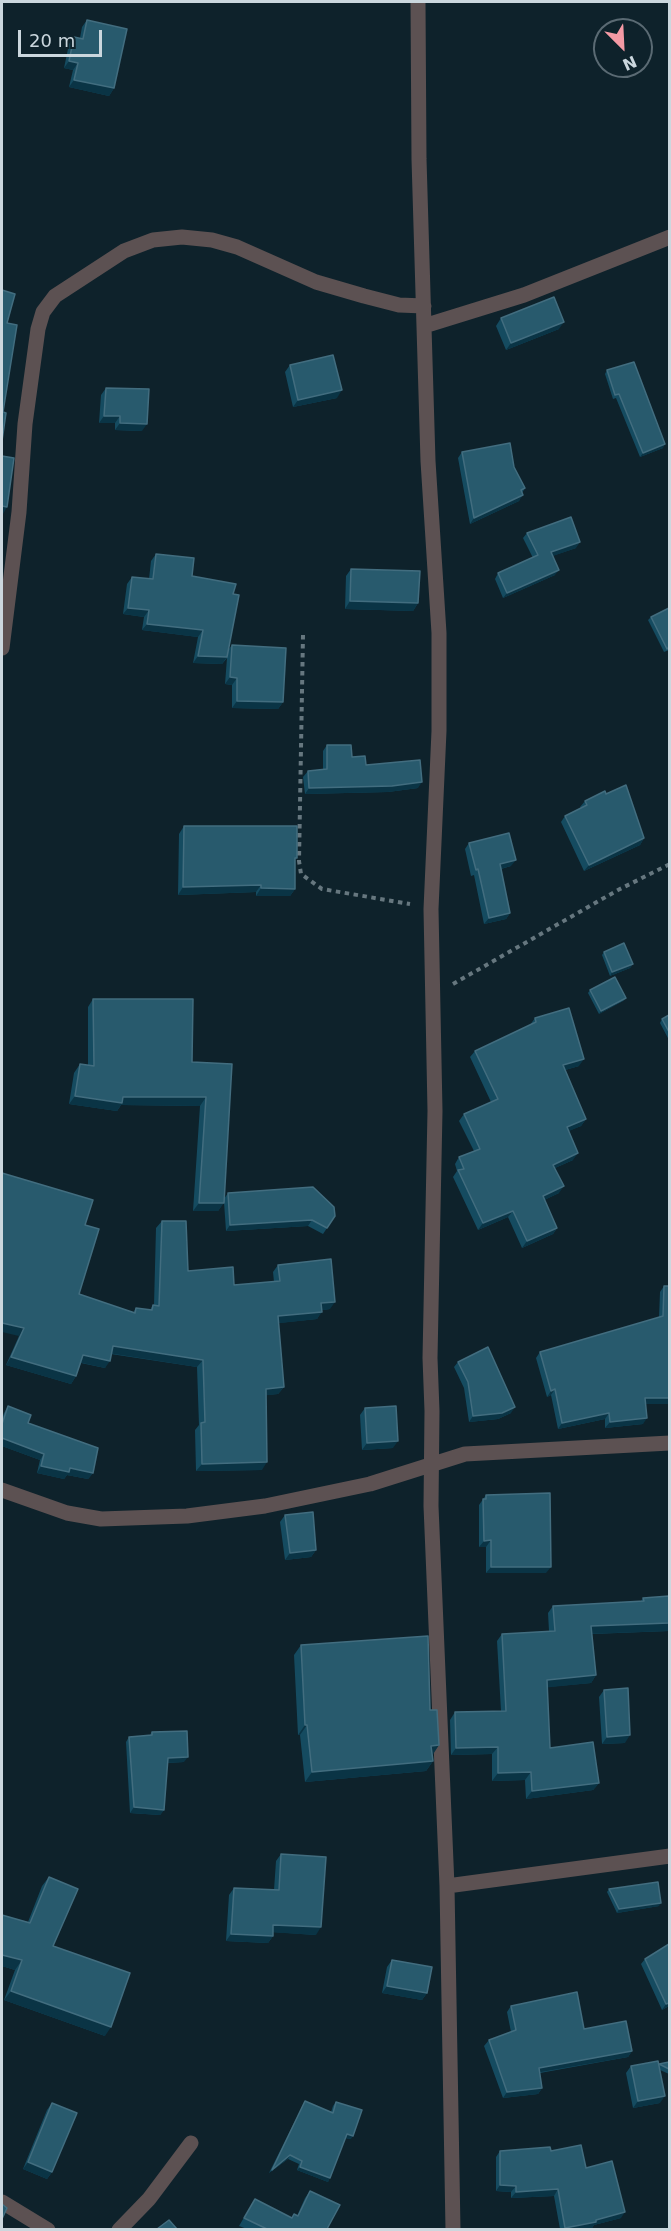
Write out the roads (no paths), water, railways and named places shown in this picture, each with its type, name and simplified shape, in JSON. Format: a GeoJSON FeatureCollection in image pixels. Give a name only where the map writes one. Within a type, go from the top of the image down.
{"type":"FeatureCollection","features":[{"type":"Feature","properties":{"kind":"street"},"geometry":{"type":"LineString","coordinates":[[418,2],[419,159],[428,461],[439,633],[439,731],[431,909],[435,1111],[430,1358],[431,1506],[447,1886],[453,2229]]}},
{"type":"Feature","properties":{"kind":"street"},"geometry":{"type":"LineString","coordinates":[[2,648],[38,329],[43,312],[55,296],[124,251],[153,240],[182,237],[212,240],[237,248],[316,282],[364,296],[399,305],[424,306]]}},
{"type":"Feature","properties":{"kind":"street"},"geometry":{"type":"LineString","coordinates":[[424,326],[524,296],[669,237]]}},
{"type":"Feature","properties":{"kind":"street"},"geometry":{"type":"LineString","coordinates":[[2,1490],[67,1513],[101,1519],[188,1516],[265,1506],[370,1484],[465,1454],[669,1443]]}},
{"type":"Feature","properties":{"kind":"street"},"geometry":{"type":"LineString","coordinates":[[447,1886],[669,1856]]}},
{"type":"Feature","properties":{"kind":"street"},"geometry":{"type":"LineString","coordinates":[[119,2229],[149,2199],[191,2143]]}},
{"type":"Feature","properties":{"kind":"street"},"geometry":{"type":"LineString","coordinates":[[2,2202],[48,2229]]}}]}
